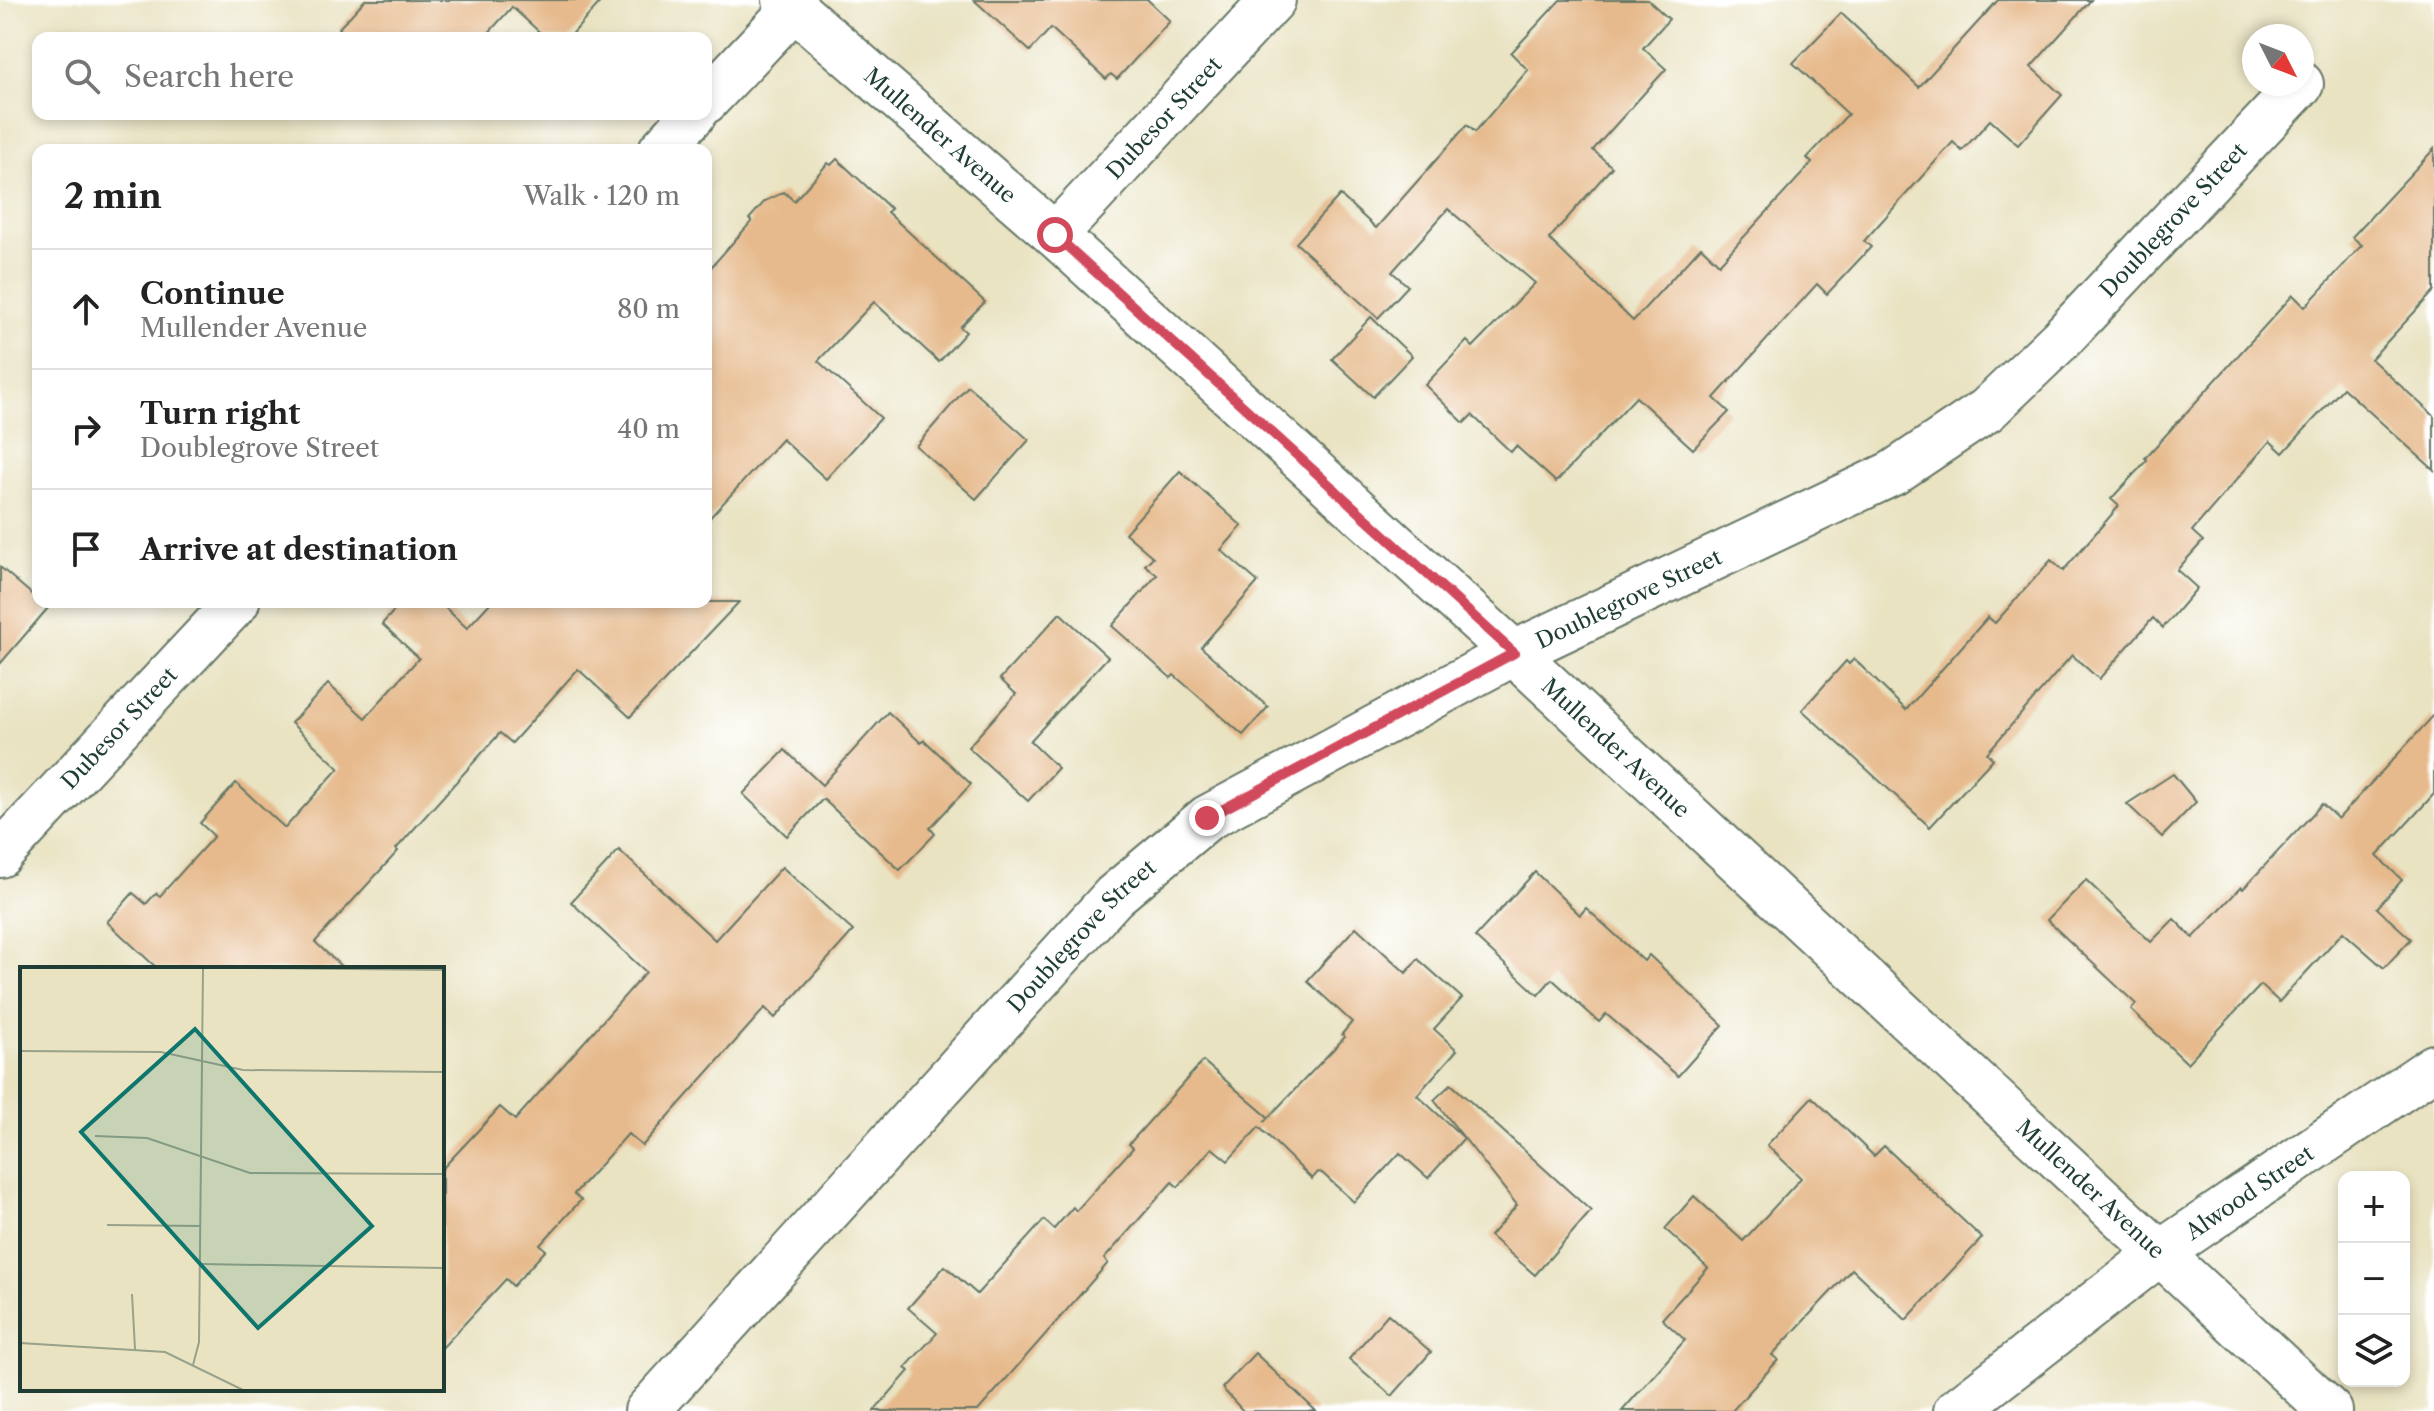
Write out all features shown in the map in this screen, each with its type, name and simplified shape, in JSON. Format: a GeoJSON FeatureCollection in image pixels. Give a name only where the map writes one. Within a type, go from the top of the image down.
{"type":"FeatureCollection","features":[{"type":"Feature","properties":{"kind":"street","name":"Dubesor Street"},"geometry":{"type":"LineString","coordinates":[[1055,235],[1273,0]]}},
{"type":"Feature","properties":{"kind":"street","name":"Mullender Avenue"},"geometry":{"type":"LineString","coordinates":[[790,4],[1055,235],[1514,653],[2330,1411]]}},
{"type":"Feature","properties":{"kind":"street"},"geometry":{"type":"LineString","coordinates":[[712,94],[790,4]]}},
{"type":"Feature","properties":{"kind":"street","name":"Doublegrove Street"},"geometry":{"type":"LineString","coordinates":[[647,1411],[1114,896],[1207,818],[1514,653],[1893,473],[1987,410],[2060,340],[2290,96]]}},
{"type":"Feature","properties":{"kind":"street"},"geometry":{"type":"LineString","coordinates":[[666,144],[688,120]]}},
{"type":"Feature","properties":{"kind":"street","name":"Dubesor Street"},"geometry":{"type":"LineString","coordinates":[[0,855],[231,608]]}},
{"type":"Feature","properties":{"kind":"street","name":"Alwood Street"},"geometry":{"type":"LineString","coordinates":[[1956,1411],[2160,1253],[2434,1067]]}},
{"type":"Feature","properties":{"kind":"building"},"geometry":{"type":"Polygon","coordinates":[[[365,0],[602,0],[574,32],[539,32],[512,7],[489,32],[343,32],[339,28],[365,0]]]}},
{"type":"Feature","properties":{"kind":"building"},"geometry":{"type":"Polygon","coordinates":[[[974,0],[1148,0],[1170,21],[1117,79],[1111,74],[1106,79],[1051,28],[1030,51],[974,0]]]}},
{"type":"Feature","properties":{"kind":"building"},"geometry":{"type":"Polygon","coordinates":[[[1560,0],[1648,0],[1669,19],[1643,48],[1666,69],[1593,150],[1612,167],[1549,239],[1633,321],[1701,247],[1719,264],[1812,163],[1807,158],[1848,114],[1793,63],[1841,13],[1919,87],[1998,0],[2091,0],[2031,67],[2062,95],[2018,145],[1990,120],[1962,151],[1953,142],[1864,241],[1871,247],[1827,294],[1817,284],[1714,398],[1729,412],[1693,449],[1636,397],[1556,482],[1516,446],[1511,452],[1472,415],[1464,423],[1425,385],[1467,341],[1473,347],[1535,283],[1448,209],[1392,272],[1408,286],[1378,318],[1296,243],[1340,195],[1376,228],[1467,125],[1475,132],[1528,70],[1511,53],[1560,0]]]}},
{"type":"Feature","properties":{"kind":"building"},"geometry":{"type":"Polygon","coordinates":[[[2434,149],[2434,291],[2371,359],[2434,416],[2434,470],[2343,388],[2283,453],[2270,441],[2192,531],[2203,541],[2177,570],[2197,588],[2163,628],[2153,618],[2099,679],[2072,655],[1987,753],[1993,759],[1930,827],[1802,710],[1846,661],[1849,664],[1854,659],[1906,710],[1988,617],[1995,623],[2051,560],[2063,571],[2119,506],[2111,499],[2147,460],[2145,458],[2293,295],[2305,307],[2362,245],[2352,237],[2434,149]]]}},
{"type":"Feature","properties":{"kind":"building"},"geometry":{"type":"Polygon","coordinates":[[[837,159],[891,209],[887,212],[985,302],[960,327],[966,332],[939,362],[874,302],[818,361],[881,418],[826,479],[782,439],[712,515],[712,266],[752,221],[749,219],[765,201],[784,192],[794,201],[828,163],[831,165],[837,159]]]}},
{"type":"Feature","properties":{"kind":"building"},"geometry":{"type":"Polygon","coordinates":[[[1371,317],[1412,356],[1373,397],[1332,359],[1371,317]]]}},
{"type":"Feature","properties":{"kind":"building"},"geometry":{"type":"Polygon","coordinates":[[[968,386],[1029,440],[976,499],[916,446],[968,386]]]}},
{"type":"Feature","properties":{"kind":"building"},"geometry":{"type":"Polygon","coordinates":[[[1180,471],[1242,526],[1221,550],[1258,582],[1201,647],[1268,707],[1243,735],[1112,626],[1157,575],[1145,565],[1153,557],[1125,533],[1180,471]]]}},
{"type":"Feature","properties":{"kind":"building"},"geometry":{"type":"Polygon","coordinates":[[[0,567],[32,594],[32,608],[48,608],[0,664],[0,567]]]}},
{"type":"Feature","properties":{"kind":"building"},"geometry":{"type":"Polygon","coordinates":[[[712,602],[739,602],[630,717],[578,669],[512,743],[500,733],[315,942],[342,967],[156,967],[107,922],[133,893],[146,904],[156,893],[160,896],[214,836],[200,823],[236,783],[285,828],[339,768],[291,723],[328,684],[365,718],[419,658],[382,624],[397,608],[445,608],[467,628],[485,608],[712,608],[712,602]]]}},
{"type":"Feature","properties":{"kind":"building"},"geometry":{"type":"Polygon","coordinates":[[[1060,613],[1108,657],[1030,741],[1058,768],[1028,801],[968,747],[1016,694],[1000,679],[1060,613]]]}},
{"type":"Feature","properties":{"kind":"building"},"geometry":{"type":"Polygon","coordinates":[[[888,712],[921,743],[924,740],[971,784],[930,828],[935,834],[900,870],[823,799],[787,836],[743,794],[785,750],[822,785],[888,712]]]}},
{"type":"Feature","properties":{"kind":"building"},"geometry":{"type":"Polygon","coordinates":[[[2434,715],[2434,794],[2377,856],[2402,880],[2377,908],[2411,939],[2384,968],[2343,932],[2279,1002],[2261,985],[2187,1063],[2131,1010],[2136,1004],[2047,920],[2086,880],[2151,942],[2174,919],[2193,938],[2322,804],[2338,819],[2434,715]]]}},
{"type":"Feature","properties":{"kind":"building"},"geometry":{"type":"Polygon","coordinates":[[[2173,774],[2196,802],[2162,837],[2127,804],[2173,774]]]}},
{"type":"Feature","properties":{"kind":"building"},"geometry":{"type":"Polygon","coordinates":[[[619,850],[715,940],[782,867],[853,931],[775,1018],[765,1008],[642,1146],[628,1134],[574,1194],[581,1200],[540,1245],[546,1250],[513,1286],[506,1279],[444,1346],[444,1167],[500,1107],[515,1120],[646,972],[571,902],[619,850]]]}},
{"type":"Feature","properties":{"kind":"building"},"geometry":{"type":"Polygon","coordinates":[[[1535,872],[1580,915],[1586,908],[1644,961],[1649,955],[1723,1025],[1678,1076],[1606,1014],[1599,1022],[1552,979],[1538,995],[1475,937],[1535,872]]]}},
{"type":"Feature","properties":{"kind":"building"},"geometry":{"type":"Polygon","coordinates":[[[1356,927],[1406,973],[1418,959],[1462,998],[1434,1029],[1457,1050],[1417,1095],[1464,1138],[1428,1178],[1400,1153],[1354,1202],[1322,1173],[1318,1172],[1312,1179],[1259,1127],[1228,1161],[1212,1148],[1178,1187],[1172,1182],[1104,1259],[1108,1263],[978,1411],[874,1411],[909,1371],[905,1368],[937,1333],[908,1308],[945,1266],[977,1294],[1044,1220],[1054,1229],[1073,1207],[1076,1211],[1133,1148],[1129,1144],[1203,1061],[1268,1117],[1264,1122],[1345,1037],[1342,1034],[1352,1022],[1307,981],[1356,927]]]}},
{"type":"Feature","properties":{"kind":"building"},"geometry":{"type":"Polygon","coordinates":[[[1451,1084],[1591,1211],[1535,1275],[1490,1236],[1517,1205],[1434,1100],[1451,1084]]]}},
{"type":"Feature","properties":{"kind":"building"},"geometry":{"type":"Polygon","coordinates":[[[1812,1097],[1874,1156],[1884,1146],[1982,1238],[1906,1320],[1852,1269],[1772,1355],[1778,1360],[1732,1411],[1622,1411],[1685,1340],[1662,1319],[1708,1268],[1665,1229],[1694,1196],[1743,1241],[1801,1178],[1767,1145],[1812,1097]]]}},
{"type":"Feature","properties":{"kind":"building"},"geometry":{"type":"Polygon","coordinates":[[[1388,1314],[1431,1352],[1392,1396],[1349,1359],[1388,1314]]]}},
{"type":"Feature","properties":{"kind":"building"},"geometry":{"type":"Polygon","coordinates":[[[1255,1353],[1316,1411],[1243,1411],[1222,1388],[1255,1353]]]}},
{"type":"Feature","properties":{"kind":"route"},"geometry":{"type":"LineString","coordinates":[[1055,235],[1514,653],[1207,818]]}}]}
